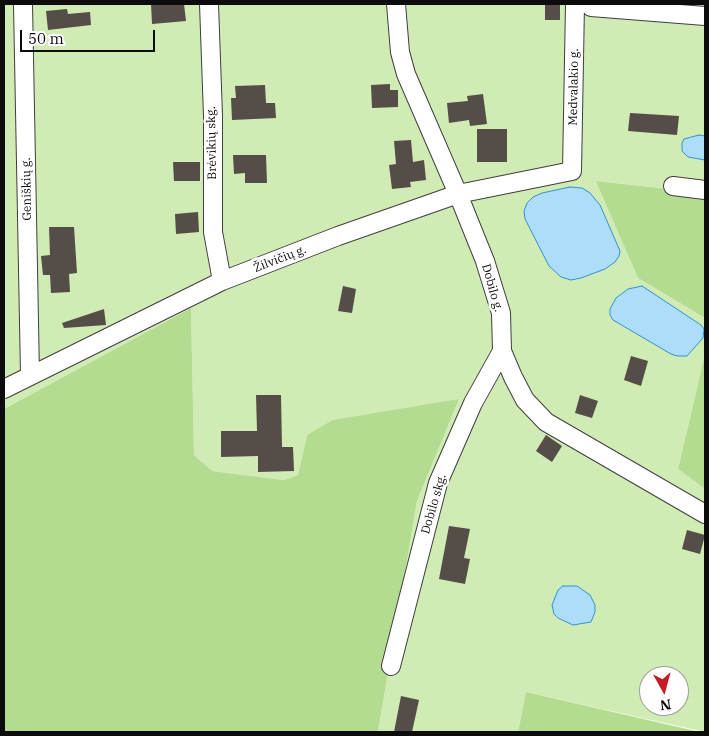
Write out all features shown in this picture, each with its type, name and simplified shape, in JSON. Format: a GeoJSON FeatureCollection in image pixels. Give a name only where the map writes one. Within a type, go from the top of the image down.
{"type":"FeatureCollection","features":[{"type":"Feature","properties":{"kind":"street","name":"Geniškių g."},"geometry":{"type":"LineString","coordinates":[[23,4],[30,375]]}},
{"type":"Feature","properties":{"kind":"street","name":"Brėvikių skg."},"geometry":{"type":"LineString","coordinates":[[209,4],[213,232],[222,281]]}},
{"type":"Feature","properties":{"kind":"street","name":"Dobilo g."},"geometry":{"type":"LineString","coordinates":[[396,4],[400,52],[406,74],[485,261],[500,313],[502,351],[525,400],[546,422],[705,514]]}},
{"type":"Feature","properties":{"kind":"street"},"geometry":{"type":"LineString","coordinates":[[583,5],[705,16]]}},
{"type":"Feature","properties":{"kind":"street","name":"Medvalakio g."},"geometry":{"type":"LineString","coordinates":[[572,171],[583,5]]}},
{"type":"Feature","properties":{"kind":"street","name":"Žilvičių g."},"geometry":{"type":"LineString","coordinates":[[4,388],[222,281],[338,236],[458,194],[572,171]]}},
{"type":"Feature","properties":{"kind":"street"},"geometry":{"type":"LineString","coordinates":[[673,186],[705,190]]}},
{"type":"Feature","properties":{"kind":"street","name":"Dobilo skg."},"geometry":{"type":"LineString","coordinates":[[391,666],[438,483],[473,403],[502,351]]}},
{"type":"Feature","properties":{"kind":"green space"},"geometry":{"type":"Polygon","coordinates":[[[4,4],[705,4],[705,193],[597,181],[638,278],[705,318],[705,354],[678,469],[705,489],[705,732],[526,692],[518,732],[378,732],[417,501],[459,399],[307,435],[298,475],[284,480],[212,471],[194,455],[191,308],[4,409],[4,4]]]}},
{"type":"Feature","properties":{"kind":"green space"},"geometry":{"type":"Polygon","coordinates":[[[596,181],[705,193],[705,318],[638,278],[596,181]]]}},
{"type":"Feature","properties":{"kind":"green space"},"geometry":{"type":"Polygon","coordinates":[[[191,308],[194,455],[212,471],[284,480],[298,475],[307,435],[333,420],[459,399],[417,501],[378,732],[4,732],[4,409],[191,308]]]}},
{"type":"Feature","properties":{"kind":"green space"},"geometry":{"type":"Polygon","coordinates":[[[705,354],[705,489],[678,469],[705,354]]]}},
{"type":"Feature","properties":{"kind":"green space"},"geometry":{"type":"Polygon","coordinates":[[[526,692],[700,732],[518,732],[526,692]]]}},
{"type":"Feature","properties":{"kind":"water"},"geometry":{"type":"Polygon","coordinates":[[[699,135],[705,136],[705,160],[688,157],[682,151],[684,139],[699,135]]]}},
{"type":"Feature","properties":{"kind":"water"},"geometry":{"type":"Polygon","coordinates":[[[570,187],[582,188],[590,193],[600,205],[620,251],[615,262],[605,269],[571,280],[561,277],[549,266],[525,219],[524,211],[527,203],[533,197],[542,193],[570,187]]]}},
{"type":"Feature","properties":{"kind":"water"},"geometry":{"type":"Polygon","coordinates":[[[642,286],[701,325],[704,329],[703,338],[687,356],[671,354],[613,320],[610,315],[610,309],[616,298],[628,289],[642,286]]]}},
{"type":"Feature","properties":{"kind":"water"},"geometry":{"type":"Polygon","coordinates":[[[563,586],[577,586],[590,595],[595,605],[595,612],[591,622],[573,625],[554,614],[552,605],[558,590],[563,586]]]}},
{"type":"Feature","properties":{"kind":"building"},"geometry":{"type":"Polygon","coordinates":[[[151,4],[184,4],[186,21],[152,24],[151,4]]]}},
{"type":"Feature","properties":{"kind":"building"},"geometry":{"type":"Polygon","coordinates":[[[545,4],[560,4],[560,20],[545,20],[545,4]]]}},
{"type":"Feature","properties":{"kind":"building"},"geometry":{"type":"Polygon","coordinates":[[[67,9],[68,14],[90,12],[91,25],[48,30],[46,11],[67,9]]]}},
{"type":"Feature","properties":{"kind":"building"},"geometry":{"type":"Polygon","coordinates":[[[390,84],[390,90],[398,90],[398,107],[372,108],[371,85],[390,84]]]}},
{"type":"Feature","properties":{"kind":"building"},"geometry":{"type":"Polygon","coordinates":[[[265,85],[266,103],[275,103],[276,118],[232,120],[231,98],[236,98],[235,86],[265,85]]]}},
{"type":"Feature","properties":{"kind":"building"},"geometry":{"type":"Polygon","coordinates":[[[483,94],[487,124],[470,126],[469,120],[449,123],[447,103],[468,101],[467,96],[483,94]]]}},
{"type":"Feature","properties":{"kind":"building"},"geometry":{"type":"Polygon","coordinates":[[[630,113],[679,116],[677,135],[628,131],[630,113]]]}},
{"type":"Feature","properties":{"kind":"building"},"geometry":{"type":"Polygon","coordinates":[[[477,129],[507,129],[507,162],[477,162],[477,129]]]}},
{"type":"Feature","properties":{"kind":"building"},"geometry":{"type":"Polygon","coordinates":[[[411,140],[413,162],[424,160],[426,180],[410,182],[411,187],[392,189],[389,165],[396,164],[394,141],[411,140]]]}},
{"type":"Feature","properties":{"kind":"building"},"geometry":{"type":"Polygon","coordinates":[[[233,155],[266,155],[267,183],[245,183],[245,173],[234,174],[233,155]]]}},
{"type":"Feature","properties":{"kind":"building"},"geometry":{"type":"Polygon","coordinates":[[[173,162],[200,162],[200,181],[174,181],[173,162]]]}},
{"type":"Feature","properties":{"kind":"building"},"geometry":{"type":"Polygon","coordinates":[[[198,212],[199,232],[176,234],[175,214],[198,212]]]}},
{"type":"Feature","properties":{"kind":"building"},"geometry":{"type":"Polygon","coordinates":[[[49,227],[74,227],[77,273],[69,274],[70,292],[51,293],[50,275],[43,275],[41,256],[50,255],[49,227]]]}},
{"type":"Feature","properties":{"kind":"building"},"geometry":{"type":"Polygon","coordinates":[[[343,286],[356,289],[352,313],[338,311],[343,286]]]}},
{"type":"Feature","properties":{"kind":"building"},"geometry":{"type":"Polygon","coordinates":[[[104,309],[106,325],[64,328],[62,323],[104,309]]]}},
{"type":"Feature","properties":{"kind":"building"},"geometry":{"type":"Polygon","coordinates":[[[631,356],[648,361],[641,386],[624,380],[631,356]]]}},
{"type":"Feature","properties":{"kind":"building"},"geometry":{"type":"Polygon","coordinates":[[[256,395],[281,395],[282,447],[293,447],[294,471],[258,472],[258,456],[221,457],[221,431],[257,431],[256,395]]]}},
{"type":"Feature","properties":{"kind":"building"},"geometry":{"type":"Polygon","coordinates":[[[580,395],[598,401],[592,418],[575,413],[580,395]]]}},
{"type":"Feature","properties":{"kind":"building"},"geometry":{"type":"Polygon","coordinates":[[[546,435],[562,446],[552,462],[536,451],[546,435]]]}},
{"type":"Feature","properties":{"kind":"building"},"geometry":{"type":"Polygon","coordinates":[[[449,526],[470,529],[464,558],[470,559],[465,584],[439,579],[449,526]]]}},
{"type":"Feature","properties":{"kind":"building"},"geometry":{"type":"Polygon","coordinates":[[[687,530],[705,535],[700,554],[682,549],[687,530]]]}},
{"type":"Feature","properties":{"kind":"building"},"geometry":{"type":"Polygon","coordinates":[[[401,696],[419,700],[412,732],[394,732],[401,696]]]}}]}
